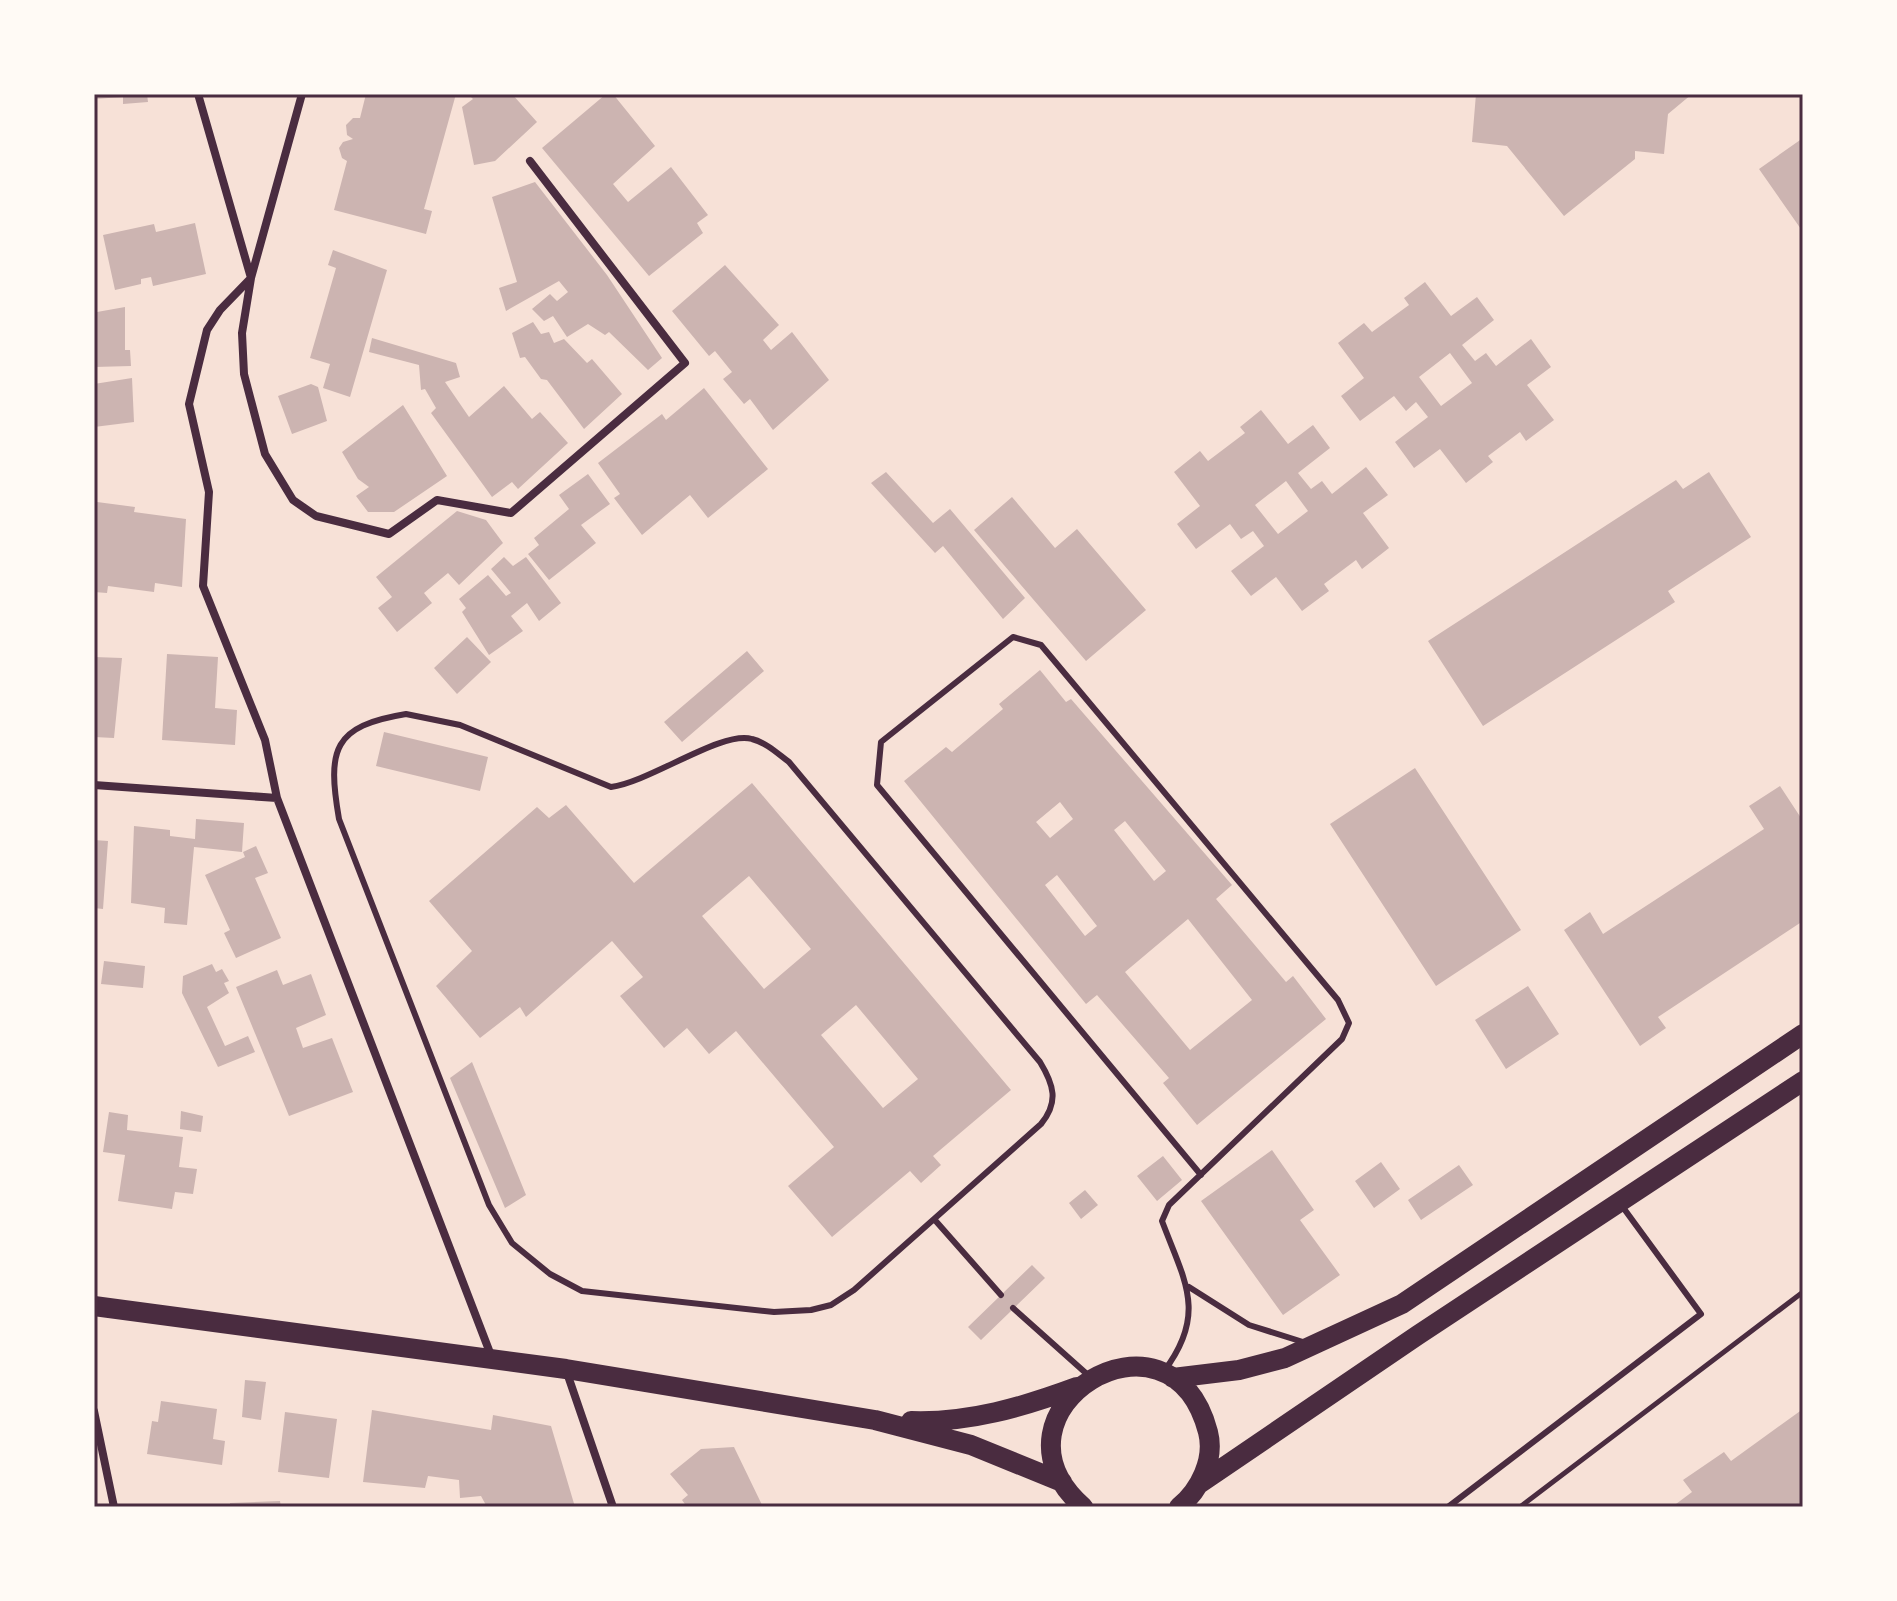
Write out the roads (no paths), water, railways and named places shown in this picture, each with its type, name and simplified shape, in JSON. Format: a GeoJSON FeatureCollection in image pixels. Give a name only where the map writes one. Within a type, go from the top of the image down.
{"type":"FeatureCollection","features":[{"type":"Feature","properties":{"kind":"main road"},"geometry":{"type":"LineString","coordinates":[[1168,1376],[1239,1370],[1318,1345],[1402,1304],[1803,1034]]}},
{"type":"Feature","properties":{"kind":"main road"},"geometry":{"type":"LineString","coordinates":[[1179,1507],[1199,1484],[1803,1081]]}},
{"type":"Feature","properties":{"kind":"main road"},"geometry":{"type":"LineString","coordinates":[[94,1306],[566,1369],[875,1420],[971,1445],[1071,1498]]}},
{"type":"Feature","properties":{"kind":"main road"},"geometry":{"type":"LineString","coordinates":[[875,1420],[926,1422],[978,1417],[1028,1405],[1114,1368],[1138,1366],[1168,1376],[1191,1394],[1204,1414],[1210,1438],[1208,1462],[1199,1484]]}},
{"type":"Feature","properties":{"kind":"main road"},"geometry":{"type":"LineString","coordinates":[[1071,1498],[1054,1458],[1053,1433],[1061,1408],[1084,1382]]}},
{"type":"Feature","properties":{"kind":"street"},"geometry":{"type":"LineString","coordinates":[[198,94],[251,278]]}},
{"type":"Feature","properties":{"kind":"street"},"geometry":{"type":"LineString","coordinates":[[302,94],[251,278],[242,333],[244,374],[265,454],[293,500],[316,516],[389,534],[437,500],[511,513],[685,363],[530,161]]}},
{"type":"Feature","properties":{"kind":"street"},"geometry":{"type":"LineString","coordinates":[[251,278],[220,310],[207,330],[189,404],[209,492],[203,586],[265,740],[277,798],[493,1359]]}},
{"type":"Feature","properties":{"kind":"street"},"geometry":{"type":"LineString","coordinates":[[94,785],[277,798]]}},
{"type":"Feature","properties":{"kind":"street"},"geometry":{"type":"LineString","coordinates":[[566,1369],[613,1507]]}},
{"type":"Feature","properties":{"kind":"street"},"geometry":{"type":"LineString","coordinates":[[94,1411],[114,1507]]}},
{"type":"Feature","properties":{"kind":"lane"},"geometry":{"type":"LineString","coordinates":[[1168,1376],[1186,1333],[1190,1310],[1189,1287],[1162,1221],[1169,1205],[1201,1175],[1342,1039],[1349,1023],[1338,1000],[1041,645],[1013,637],[881,742],[877,785],[1201,1175]]}},
{"type":"Feature","properties":{"kind":"lane"},"geometry":{"type":"LineString","coordinates":[[406,714],[460,725],[611,787],[632,785],[730,739],[749,737],[778,753],[1040,1062],[1055,1093],[1052,1111],[1041,1124],[934,1219],[854,1290],[831,1305],[811,1310],[774,1312],[582,1291],[541,1267],[512,1243],[489,1205],[339,819],[334,763],[341,742],[371,719],[406,714]]}},
{"type":"Feature","properties":{"kind":"lane"},"geometry":{"type":"LineString","coordinates":[[1448,1507],[1701,1314],[1619,1202]]}},
{"type":"Feature","properties":{"kind":"lane"},"geometry":{"type":"LineString","coordinates":[[934,1219],[1001,1295]]}},
{"type":"Feature","properties":{"kind":"lane"},"geometry":{"type":"LineString","coordinates":[[1189,1287],[1249,1325],[1318,1345]]}},
{"type":"Feature","properties":{"kind":"lane"},"geometry":{"type":"LineString","coordinates":[[1013,1308],[1084,1382]]}}]}
